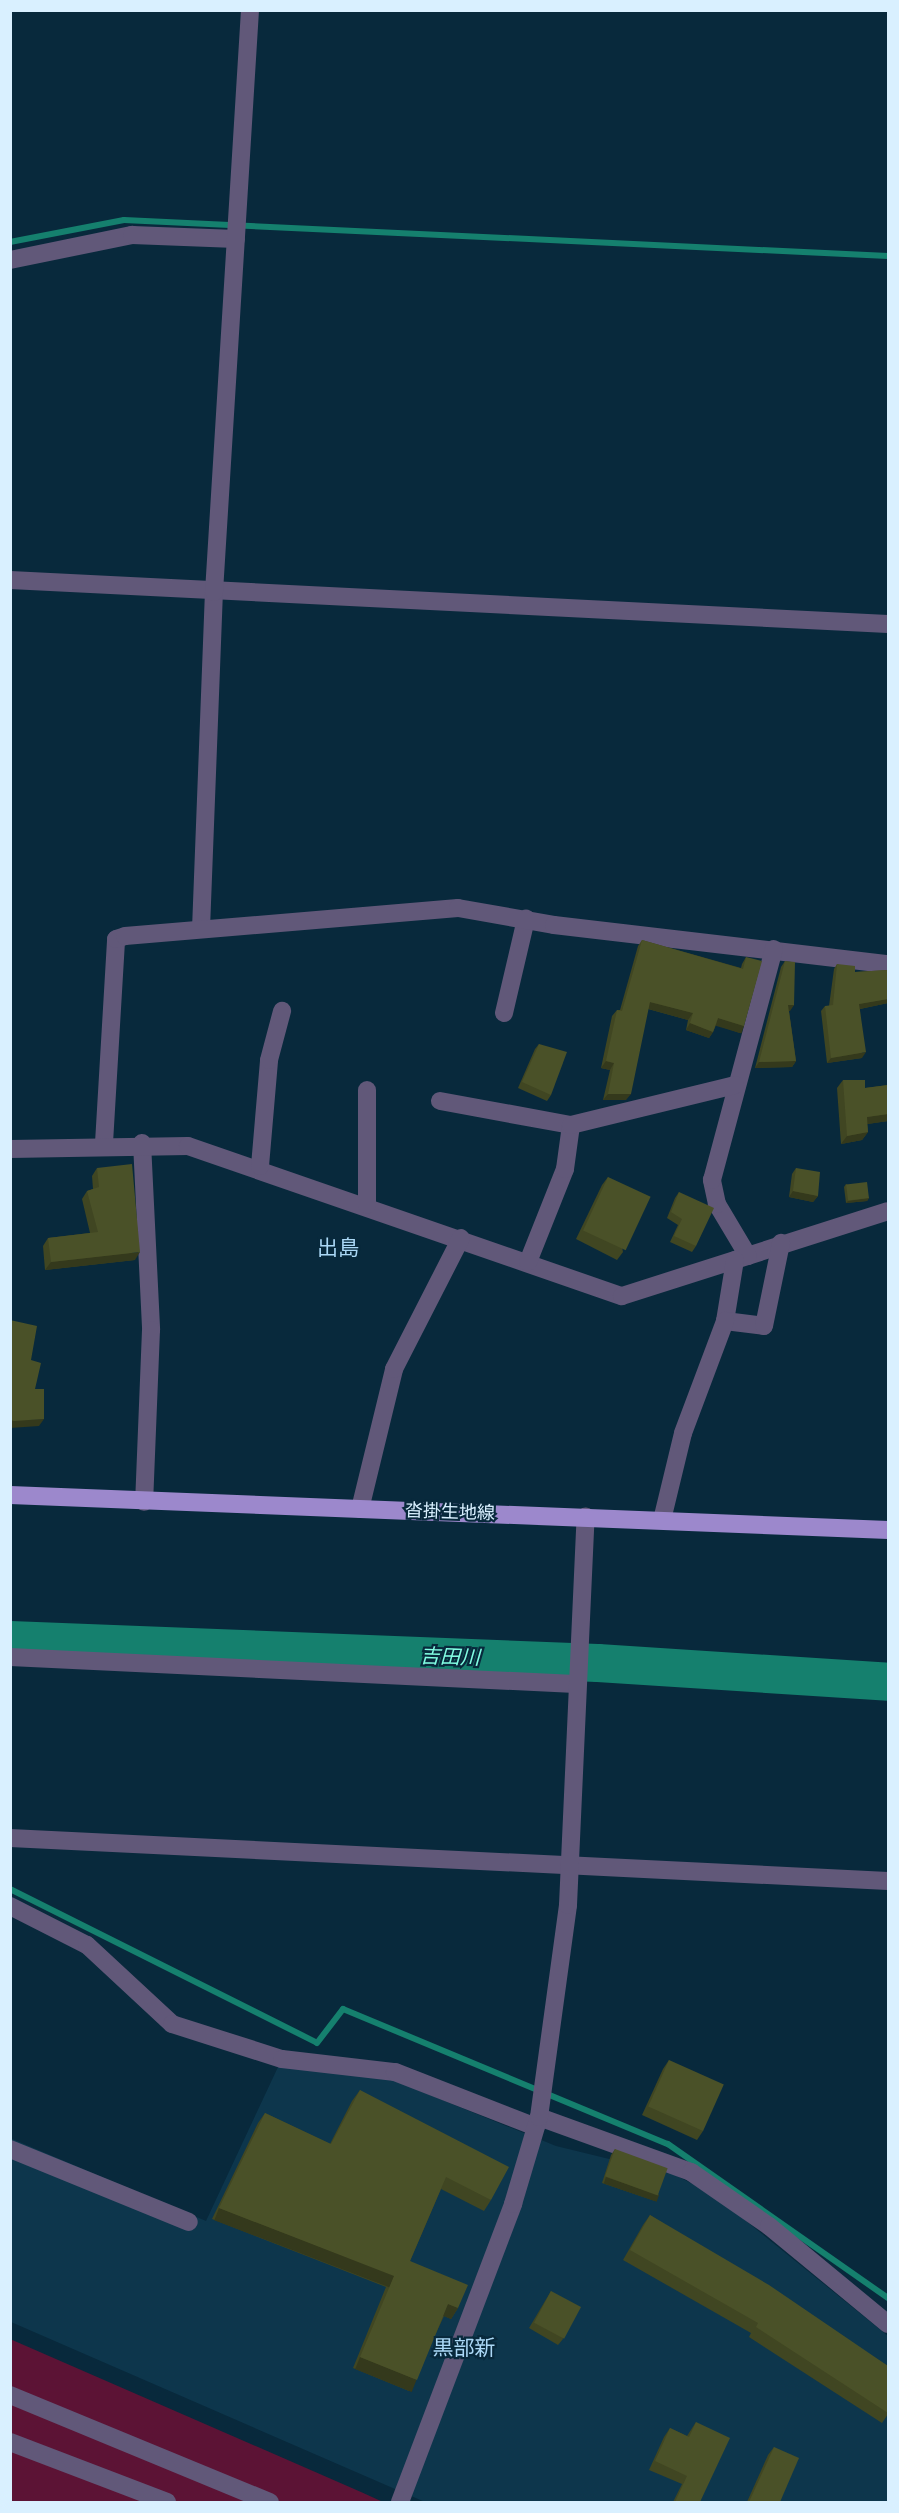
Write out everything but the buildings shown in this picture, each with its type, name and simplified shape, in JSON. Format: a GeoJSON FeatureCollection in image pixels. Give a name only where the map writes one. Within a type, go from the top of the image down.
{"type":"FeatureCollection","features":[{"type":"Feature","properties":{"kind":"main road","name":"沓掛生地線"},"geometry":{"type":"LineString","coordinates":[[10,1495],[144,1502],[586,1516],[888,1530]]}},
{"type":"Feature","properties":{"kind":"street"},"geometry":{"type":"LineString","coordinates":[[201,929],[214,592],[250,10]]}},
{"type":"Feature","properties":{"kind":"street"},"geometry":{"type":"LineString","coordinates":[[10,260],[132,235],[236,239]]}},
{"type":"Feature","properties":{"kind":"street"},"geometry":{"type":"LineString","coordinates":[[10,580],[888,624]]}},
{"type":"Feature","properties":{"kind":"street"},"geometry":{"type":"LineString","coordinates":[[104,1143],[116,939],[201,929],[458,908],[526,919],[888,964]]}},
{"type":"Feature","properties":{"kind":"street"},"geometry":{"type":"LineString","coordinates":[[504,1013],[526,919]]}},
{"type":"Feature","properties":{"kind":"street"},"geometry":{"type":"LineString","coordinates":[[662,1520],[683,1433],[725,1321],[741,1258],[717,1204],[712,1180],[735,1085],[774,949]]}},
{"type":"Feature","properties":{"kind":"street"},"geometry":{"type":"LineString","coordinates":[[260,1166],[269,1060],[282,1011]]}},
{"type":"Feature","properties":{"kind":"street"},"geometry":{"type":"LineString","coordinates":[[440,1101],[571,1125],[735,1085]]}},
{"type":"Feature","properties":{"kind":"street"},"geometry":{"type":"LineString","coordinates":[[367,1090],[367,1205]]}},
{"type":"Feature","properties":{"kind":"street"},"geometry":{"type":"LineString","coordinates":[[528,1262],[565,1169],[571,1125]]}},
{"type":"Feature","properties":{"kind":"street"},"geometry":{"type":"LineString","coordinates":[[10,1149],[104,1143],[188,1146],[260,1166],[622,1296],[650,1291],[781,1243],[888,1211]]}},
{"type":"Feature","properties":{"kind":"street"},"geometry":{"type":"LineString","coordinates":[[142,1143],[151,1330],[144,1502]]}},
{"type":"Feature","properties":{"kind":"street"},"geometry":{"type":"LineString","coordinates":[[360,1509],[394,1369],[461,1238]]}},
{"type":"Feature","properties":{"kind":"street"},"geometry":{"type":"LineString","coordinates":[[725,1321],[764,1326],[781,1243]]}},
{"type":"Feature","properties":{"kind":"street"},"geometry":{"type":"LineString","coordinates":[[400,2502],[513,2204],[538,2122],[569,1866],[575,1684],[586,1516]]}},
{"type":"Feature","properties":{"kind":"street"},"geometry":{"type":"LineString","coordinates":[[10,1657],[575,1684]]}},
{"type":"Feature","properties":{"kind":"street"},"geometry":{"type":"LineString","coordinates":[[10,1838],[888,1881]]}},
{"type":"Feature","properties":{"kind":"street"},"geometry":{"type":"LineString","coordinates":[[10,1906],[87,1945],[172,2024],[282,2060],[395,2072],[691,2172],[769,2226],[888,2324]]}},
{"type":"Feature","properties":{"kind":"street"},"geometry":{"type":"LineString","coordinates":[[10,2149],[189,2222]]}},
{"type":"Feature","properties":{"kind":"street"},"geometry":{"type":"LineString","coordinates":[[10,2395],[270,2502]]}},
{"type":"Feature","properties":{"kind":"street"},"geometry":{"type":"LineString","coordinates":[[10,2442],[167,2502]]}},
{"type":"Feature","properties":{"kind":"shaded area"},"geometry":{"type":"Polygon","coordinates":[[[278,2067],[383,2076],[556,2146],[675,2175],[714,2195],[888,2336],[888,2502],[425,2502],[11,2322],[10,2138],[206,2221],[278,2067]]]}},
{"type":"Feature","properties":{"kind":"shaded area"},"geometry":{"type":"Polygon","coordinates":[[[10,2339],[361,2492],[383,2502],[11,2502],[10,2339]]]}},
{"type":"Feature","properties":{"kind":"waterway"},"geometry":{"type":"LineString","coordinates":[[10,242],[124,220],[888,256]]}},
{"type":"Feature","properties":{"kind":"waterway","name":"吉田川"},"geometry":{"type":"LineString","coordinates":[[10,1640],[598,1663],[888,1682]]}},
{"type":"Feature","properties":{"kind":"waterway"},"geometry":{"type":"LineString","coordinates":[[10,1889],[317,2043],[343,2009],[668,2144],[888,2298]]}},
{"type":"Feature","properties":{"kind":"district","name":"出島"},"geometry":{"type":"Point","coordinates":[338,1248]}},
{"type":"Feature","properties":{"kind":"district","name":"黒部新"},"geometry":{"type":"Point","coordinates":[464,2348]}}]}
